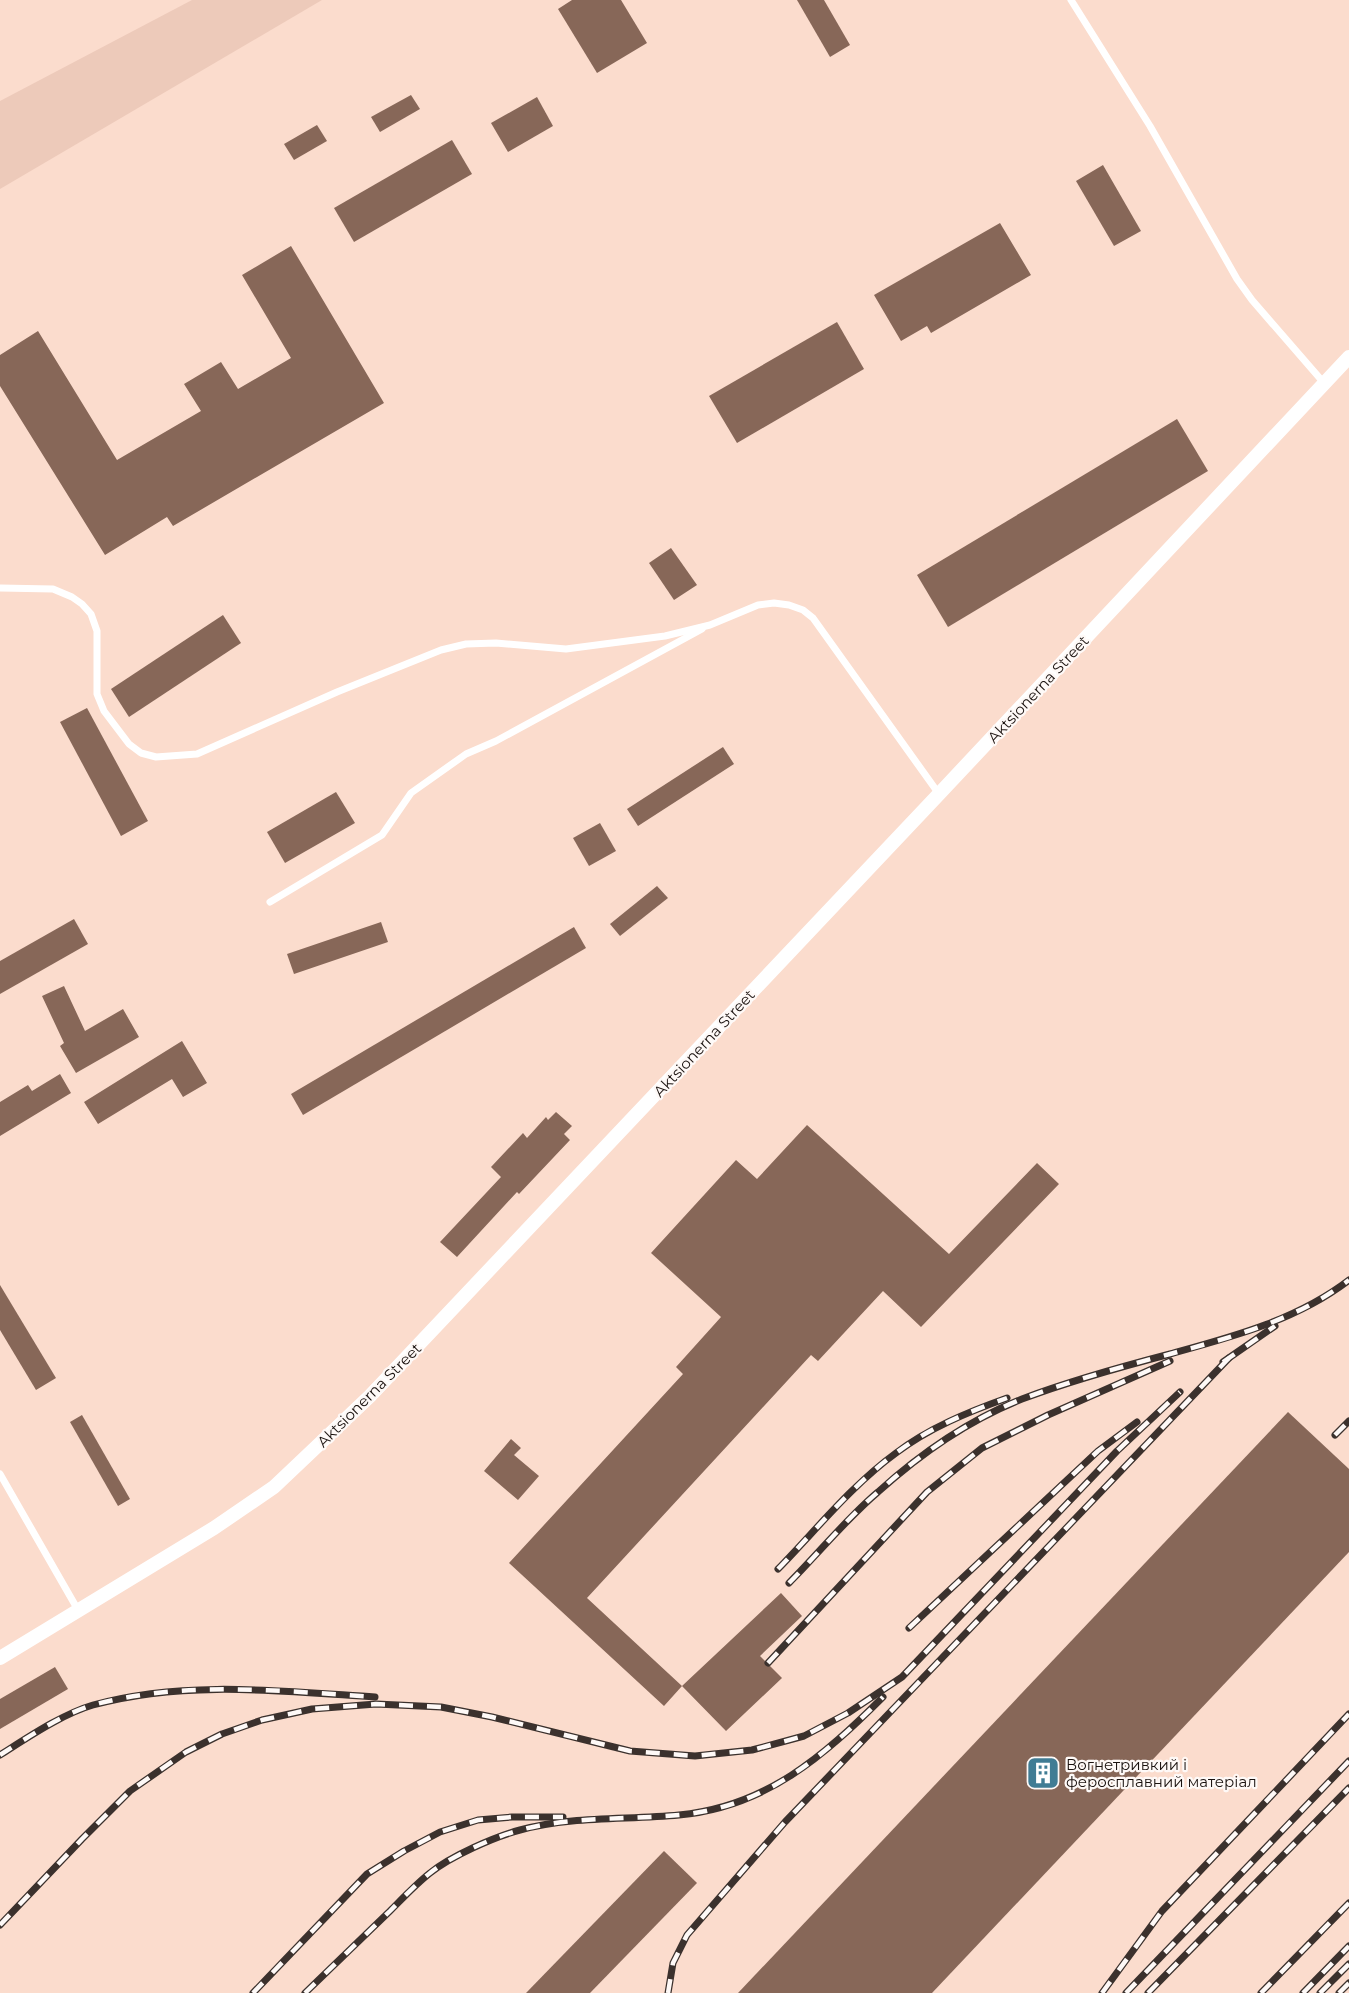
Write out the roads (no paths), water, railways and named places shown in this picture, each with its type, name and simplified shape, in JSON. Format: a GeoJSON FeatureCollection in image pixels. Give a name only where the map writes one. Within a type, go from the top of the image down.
{"type":"FeatureCollection","features":[{"type":"Feature","properties":{"kind":"street","name":"Aktsionerna Street"},"geometry":{"type":"LineString","coordinates":[[0,1658],[214,1528],[274,1487],[370,1396],[1349,357]]}},
{"type":"Feature","properties":{"kind":"lane"},"geometry":{"type":"LineString","coordinates":[[1071,0],[1150,126],[1237,279],[1252,300],[1324,383]]}},
{"type":"Feature","properties":{"kind":"lane"},"geometry":{"type":"LineString","coordinates":[[0,588],[53,589],[82,604],[91,614],[97,631],[97,694],[104,711],[129,744],[141,753],[156,757],[197,754],[338,692],[441,650],[466,644],[496,643],[566,649],[665,636],[710,625]]}},
{"type":"Feature","properties":{"kind":"lane"},"geometry":{"type":"LineString","coordinates":[[270,902],[382,835],[411,794],[466,754],[496,741],[710,625],[758,605],[774,603],[789,605],[803,610],[813,618],[939,794]]}},
{"type":"Feature","properties":{"kind":"lane"},"geometry":{"type":"LineString","coordinates":[[0,1474],[78,1610]]}},
{"type":"Feature","properties":{"kind":"railway"},"geometry":{"type":"LineString","coordinates":[[789,1583],[855,1513],[894,1478],[928,1451],[983,1417],[1002,1407],[1058,1386],[1263,1326],[1308,1306],[1349,1280]]}},
{"type":"Feature","properties":{"kind":"railway"},"geometry":{"type":"LineString","coordinates":[[1223,1362],[1275,1326]]}},
{"type":"Feature","properties":{"kind":"railway"},"geometry":{"type":"LineString","coordinates":[[668,1993],[673,1963],[687,1935],[785,1822],[1229,1358]]}},
{"type":"Feature","properties":{"kind":"railway"},"geometry":{"type":"LineString","coordinates":[[768,1663],[927,1492],[982,1448],[1048,1415],[1170,1361]]}},
{"type":"Feature","properties":{"kind":"railway"},"geometry":{"type":"LineString","coordinates":[[0,1925],[130,1791],[186,1752],[222,1734],[262,1720],[312,1709],[376,1704],[441,1707],[492,1717],[630,1751],[695,1756],[752,1750],[804,1736],[848,1713],[902,1677],[1117,1451],[1180,1392]]}},
{"type":"Feature","properties":{"kind":"railway"},"geometry":{"type":"LineString","coordinates":[[778,1569],[849,1493],[896,1453],[949,1421],[1007,1398]]}},
{"type":"Feature","properties":{"kind":"railway"},"geometry":{"type":"LineString","coordinates":[[1335,1435],[1349,1421]]}},
{"type":"Feature","properties":{"kind":"railway"},"geometry":{"type":"LineString","coordinates":[[909,1628],[1098,1451],[1137,1422]]}},
{"type":"Feature","properties":{"kind":"railway"},"geometry":{"type":"LineString","coordinates":[[0,1755],[69,1714],[93,1705],[127,1697],[162,1692],[233,1689],[375,1697]]}},
{"type":"Feature","properties":{"kind":"railway"},"geometry":{"type":"LineString","coordinates":[[305,1993],[420,1882],[461,1854],[498,1837],[559,1822],[679,1815],[710,1810],[739,1801],[766,1790],[792,1775],[838,1739],[883,1697]]}},
{"type":"Feature","properties":{"kind":"railway"},"geometry":{"type":"LineString","coordinates":[[1102,1993],[1162,1911],[1349,1714]]}},
{"type":"Feature","properties":{"kind":"railway"},"geometry":{"type":"LineString","coordinates":[[1126,1993],[1349,1761]]}},
{"type":"Feature","properties":{"kind":"railway"},"geometry":{"type":"LineString","coordinates":[[1148,1993],[1349,1788]]}},
{"type":"Feature","properties":{"kind":"railway"},"geometry":{"type":"LineString","coordinates":[[253,1993],[367,1874],[404,1851],[440,1832],[478,1820],[563,1817]]}},
{"type":"Feature","properties":{"kind":"railway"},"geometry":{"type":"LineString","coordinates":[[1261,1993],[1349,1903]]}},
{"type":"Feature","properties":{"kind":"railway"},"geometry":{"type":"LineString","coordinates":[[1303,1993],[1349,1946]]}},
{"type":"Feature","properties":{"kind":"railway"},"geometry":{"type":"LineString","coordinates":[[1320,1993],[1349,1964]]}},
{"type":"Feature","properties":{"kind":"railway"},"geometry":{"type":"LineString","coordinates":[[1339,1993],[1349,1983]]}},
{"type":"Feature","properties":{"kind":"place","name":"Вогнетривкий і феросплавний матеріал"},"geometry":{"type":"Point","coordinates":[1043,1773]}}]}
